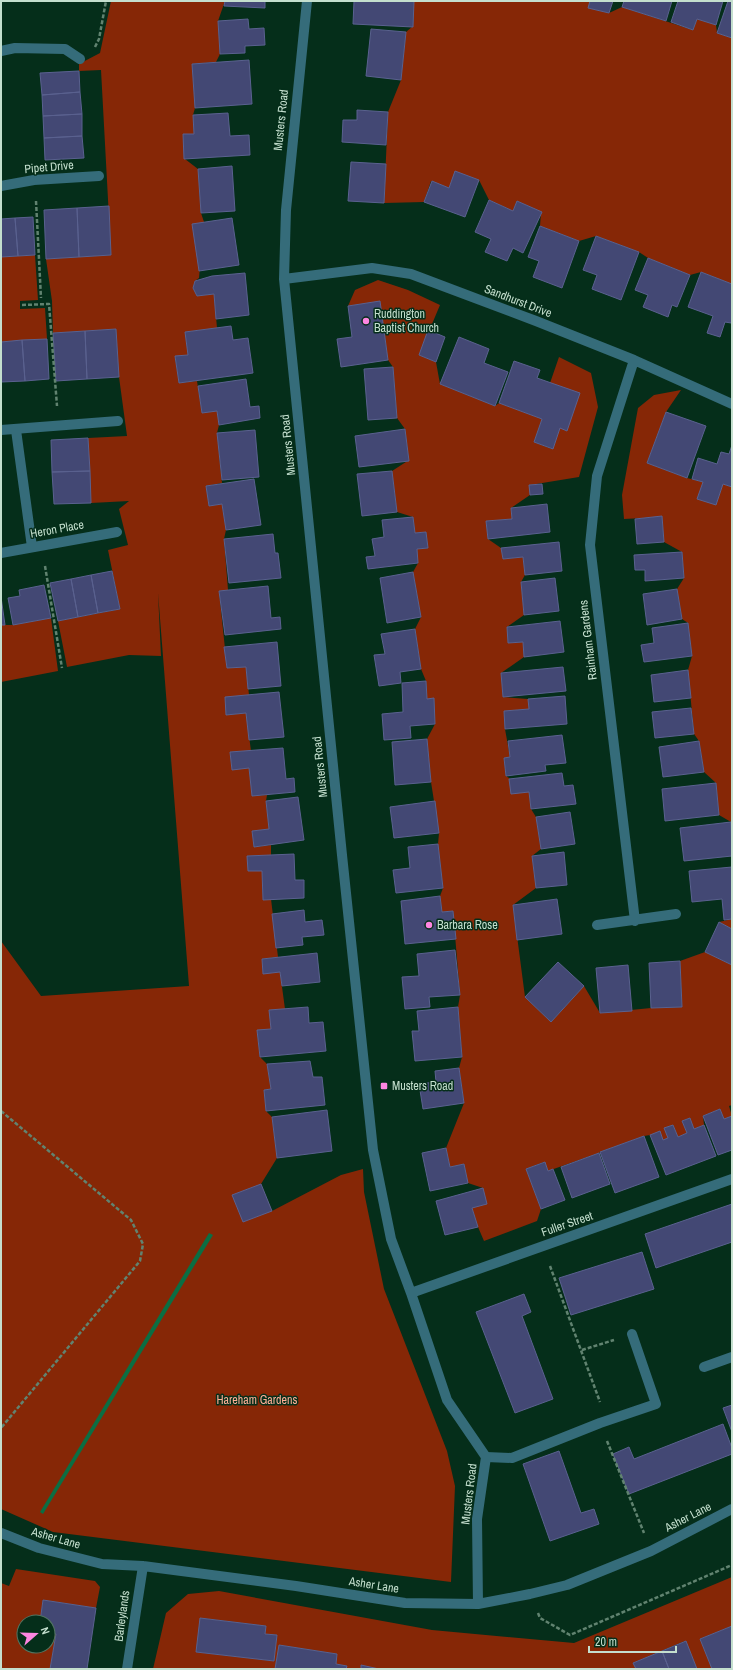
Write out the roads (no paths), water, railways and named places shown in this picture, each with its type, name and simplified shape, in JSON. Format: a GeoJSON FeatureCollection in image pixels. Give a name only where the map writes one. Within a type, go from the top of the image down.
{"type":"FeatureCollection","features":[{"type":"Feature","properties":{"kind":"street","name":"Musters Road"},"geometry":{"type":"LineString","coordinates":[[307,1],[286,210],[284,279],[373,1150],[391,1239],[447,1400],[486,1457],[477,1518],[478,1604]]}},
{"type":"Feature","properties":{"kind":"street"},"geometry":{"type":"LineString","coordinates":[[1,51],[15,48],[65,49],[80,59]]}},
{"type":"Feature","properties":{"kind":"street","name":"Pipet Drive"},"geometry":{"type":"LineString","coordinates":[[1,186],[34,180],[99,176]]}},
{"type":"Feature","properties":{"kind":"street","name":"Sandhurst Drive"},"geometry":{"type":"LineString","coordinates":[[284,279],[372,268],[411,274],[634,360],[732,404]]}},
{"type":"Feature","properties":{"kind":"street","name":"Rainham Gardens"},"geometry":{"type":"LineString","coordinates":[[634,360],[597,476],[590,545],[635,921]]}},
{"type":"Feature","properties":{"kind":"street"},"geometry":{"type":"LineString","coordinates":[[1,430],[118,421]]}},
{"type":"Feature","properties":{"kind":"street"},"geometry":{"type":"LineString","coordinates":[[16,430],[25,488],[37,546]]}},
{"type":"Feature","properties":{"kind":"street","name":"Heron Place"},"geometry":{"type":"LineString","coordinates":[[1,553],[117,532]]}},
{"type":"Feature","properties":{"kind":"street"},"geometry":{"type":"LineString","coordinates":[[597,925],[635,921],[676,914]]}},
{"type":"Feature","properties":{"kind":"street","name":"Fuller Street"},"geometry":{"type":"LineString","coordinates":[[411,1293],[732,1179]]}},
{"type":"Feature","properties":{"kind":"street"},"geometry":{"type":"LineString","coordinates":[[486,1457],[512,1458],[604,1422],[656,1404],[632,1334]]}},
{"type":"Feature","properties":{"kind":"street"},"geometry":{"type":"LineString","coordinates":[[704,1367],[732,1357]]}},
{"type":"Feature","properties":{"kind":"street","name":"Asher Lane"},"geometry":{"type":"LineString","coordinates":[[1,1533],[39,1548],[102,1564],[143,1566],[296,1586],[405,1603],[478,1604],[567,1585],[651,1551],[732,1509]]}},
{"type":"Feature","properties":{"kind":"street","name":"Barleylands"},"geometry":{"type":"LineString","coordinates":[[127,1669],[143,1566]]}},
{"type":"Feature","properties":{"kind":"place","name":"Ruddington Baptist Church"},"geometry":{"type":"Point","coordinates":[366,321]}},
{"type":"Feature","properties":{"kind":"place","name":"Barbara Rose"},"geometry":{"type":"Point","coordinates":[429,925]}},
{"type":"Feature","properties":{"kind":"place","name":"Musters Road"},"geometry":{"type":"Point","coordinates":[384,1086]}},
{"type":"Feature","properties":{"kind":"park label","name":"Hareham Gardens"},"geometry":{"type":"Point","coordinates":[257,1400]}}]}
